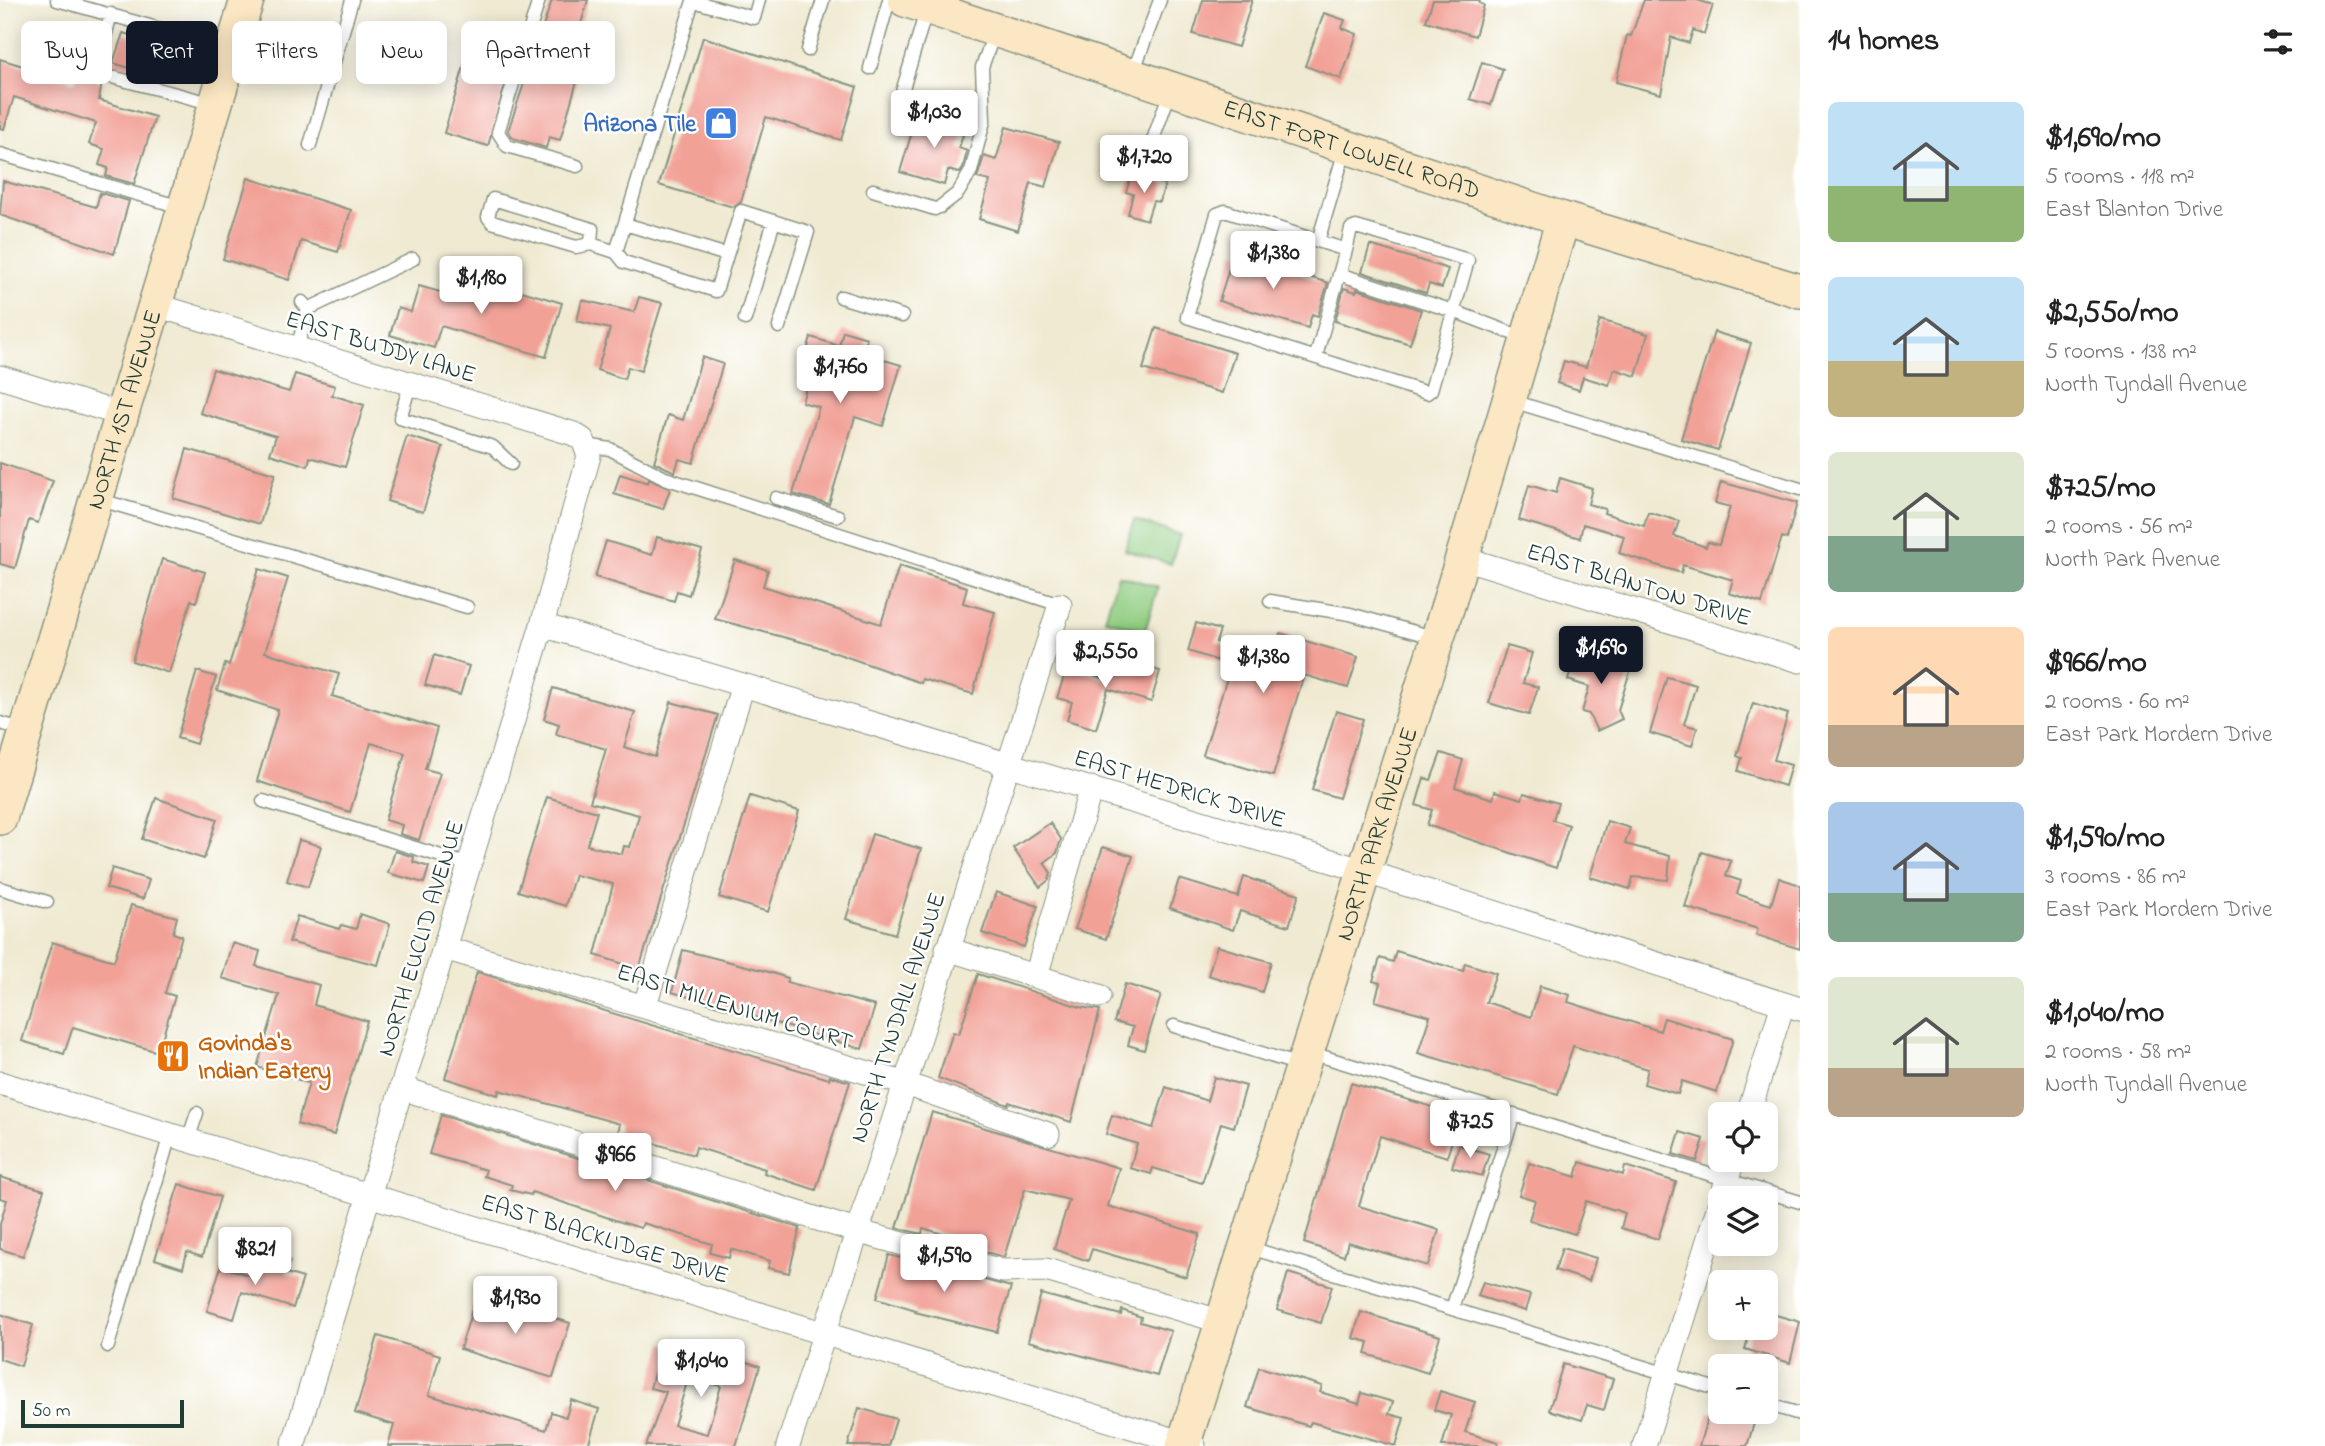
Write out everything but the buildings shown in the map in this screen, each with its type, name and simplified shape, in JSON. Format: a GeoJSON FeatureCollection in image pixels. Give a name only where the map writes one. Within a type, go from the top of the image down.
{"type":"FeatureCollection","features":[{"type":"Feature","properties":{"kind":"main road","name":"NORTH 1ST AVENUE"},"geometry":{"type":"LineString","coordinates":[[241,21],[247,0]]}},
{"type":"Feature","properties":{"kind":"main road","name":"EAST FORT LOWELL ROAD"},"geometry":{"type":"LineString","coordinates":[[911,2],[1563,219],[1800,291]]}},
{"type":"Feature","properties":{"kind":"main road","name":"NORTH 1ST AVENUE"},"geometry":{"type":"LineString","coordinates":[[0,818],[13,726],[96,499],[232,49]]}},
{"type":"Feature","properties":{"kind":"main road","name":"NORTH PARK AVENUE"},"geometry":{"type":"LineString","coordinates":[[1187,1445],[1363,871],[1463,558],[1563,219]]}},
{"type":"Feature","properties":{"kind":"street","name":"EAST BUDDY LANE"},"geometry":{"type":"LineString","coordinates":[[156,304],[574,434],[586,445]]}},
{"type":"Feature","properties":{"kind":"street"},"geometry":{"type":"LineString","coordinates":[[0,377],[123,415]]}},
{"type":"Feature","properties":{"kind":"street","name":"NORTH EUCLID AVENUE"},"geometry":{"type":"LineString","coordinates":[[293,1446],[542,625],[586,470],[589,456],[586,445]]}},
{"type":"Feature","properties":{"kind":"street","name":"EAST BLANTON DRIVE"},"geometry":{"type":"LineString","coordinates":[[1463,558],[1800,661]]}},
{"type":"Feature","properties":{"kind":"street","name":"NORTH TYNDALL AVENUE"},"geometry":{"type":"LineString","coordinates":[[788,1446],[903,1083],[1060,606]]}},
{"type":"Feature","properties":{"kind":"street","name":"EAST HEDRICK DRIVE"},"geometry":{"type":"LineString","coordinates":[[542,625],[1091,788],[1791,1006]]}},
{"type":"Feature","properties":{"kind":"street"},"geometry":{"type":"LineString","coordinates":[[645,1005],[743,685]]}},
{"type":"Feature","properties":{"kind":"street"},"geometry":{"type":"LineString","coordinates":[[1036,976],[1091,788]]}},
{"type":"Feature","properties":{"kind":"street","name":"EAST MILLENIUM COURT"},"geometry":{"type":"LineString","coordinates":[[444,948],[903,1083],[1048,1134]]}},
{"type":"Feature","properties":{"kind":"street"},"geometry":{"type":"LineString","coordinates":[[947,949],[1099,996]]}},
{"type":"Feature","properties":{"kind":"street"},"geometry":{"type":"LineString","coordinates":[[1753,1102],[1791,1006]]}},
{"type":"Feature","properties":{"kind":"street","name":"EAST BLACKLIDGE DRIVE"},"geometry":{"type":"LineString","coordinates":[[0,1083],[823,1331],[1187,1445]]}},
{"type":"Feature","properties":{"kind":"street"},"geometry":{"type":"LineString","coordinates":[[401,1088],[856,1231],[1002,1271],[1046,1270],[1223,1322]]}},
{"type":"Feature","properties":{"kind":"street"},"geometry":{"type":"LineString","coordinates":[[1644,1446],[1726,1185]]}},
{"type":"Feature","properties":{"kind":"lane"},"geometry":{"type":"LineString","coordinates":[[57,0],[232,49]]}},
{"type":"Feature","properties":{"kind":"lane"},"geometry":{"type":"LineString","coordinates":[[310,145],[352,0]]}},
{"type":"Feature","properties":{"kind":"lane"},"geometry":{"type":"LineString","coordinates":[[539,0],[498,132],[507,146],[577,166]]}},
{"type":"Feature","properties":{"kind":"lane"},"geometry":{"type":"LineString","coordinates":[[616,252],[693,1],[754,18],[759,0]]}},
{"type":"Feature","properties":{"kind":"lane"},"geometry":{"type":"LineString","coordinates":[[808,50],[824,0]]}},
{"type":"Feature","properties":{"kind":"lane"},"geometry":{"type":"LineString","coordinates":[[1132,76],[1160,0]]}},
{"type":"Feature","properties":{"kind":"lane"},"geometry":{"type":"LineString","coordinates":[[870,68],[911,2]]}},
{"type":"Feature","properties":{"kind":"lane"},"geometry":{"type":"LineString","coordinates":[[902,92],[911,2]]}},
{"type":"Feature","properties":{"kind":"lane"},"geometry":{"type":"LineString","coordinates":[[111,14],[100,56],[108,76],[215,104]]}},
{"type":"Feature","properties":{"kind":"lane"},"geometry":{"type":"LineString","coordinates":[[873,190],[938,208],[958,193],[971,171],[984,121],[982,67],[995,30]]}},
{"type":"Feature","properties":{"kind":"lane"},"geometry":{"type":"LineString","coordinates":[[1149,151],[1171,89]]}},
{"type":"Feature","properties":{"kind":"lane"},"geometry":{"type":"LineString","coordinates":[[1318,242],[1346,147]]}},
{"type":"Feature","properties":{"kind":"lane"},"geometry":{"type":"LineString","coordinates":[[0,154],[184,208]]}},
{"type":"Feature","properties":{"kind":"lane"},"geometry":{"type":"LineString","coordinates":[[591,244],[593,229],[494,200],[488,217],[492,222],[576,247],[591,244],[616,252],[624,262],[716,291],[741,211],[808,232],[779,327]]}},
{"type":"Feature","properties":{"kind":"lane"},"geometry":{"type":"LineString","coordinates":[[1316,356],[1346,250],[1351,229],[1356,227],[1468,260],[1456,312],[1431,390],[1427,393],[1187,317],[1217,214],[1220,212],[1346,250]]}},
{"type":"Feature","properties":{"kind":"lane"},"geometry":{"type":"LineString","coordinates":[[745,319],[774,221]]}},
{"type":"Feature","properties":{"kind":"lane"},"geometry":{"type":"LineString","coordinates":[[625,224],[727,255]]}},
{"type":"Feature","properties":{"kind":"lane"},"geometry":{"type":"LineString","coordinates":[[297,348],[305,306],[413,259]]}},
{"type":"Feature","properties":{"kind":"lane"},"geometry":{"type":"LineString","coordinates":[[1339,274],[1456,312],[1528,340]]}},
{"type":"Feature","properties":{"kind":"lane"},"geometry":{"type":"LineString","coordinates":[[841,297],[902,316]]}},
{"type":"Feature","properties":{"kind":"lane"},"geometry":{"type":"LineString","coordinates":[[411,382],[400,418],[493,447],[511,464]]}},
{"type":"Feature","properties":{"kind":"lane"},"geometry":{"type":"LineString","coordinates":[[1510,400],[1800,489]]}},
{"type":"Feature","properties":{"kind":"lane"},"geometry":{"type":"LineString","coordinates":[[586,445],[610,449],[665,478],[1060,606]]}},
{"type":"Feature","properties":{"kind":"lane"},"geometry":{"type":"LineString","coordinates":[[776,498],[838,516]]}},
{"type":"Feature","properties":{"kind":"lane"},"geometry":{"type":"LineString","coordinates":[[96,499],[467,607]]}},
{"type":"Feature","properties":{"kind":"lane"},"geometry":{"type":"LineString","coordinates":[[1270,601],[1350,614],[1438,639]]}},
{"type":"Feature","properties":{"kind":"lane"},"geometry":{"type":"LineString","coordinates":[[263,801],[470,865]]}},
{"type":"Feature","properties":{"kind":"lane"},"geometry":{"type":"LineString","coordinates":[[0,888],[47,902]]}},
{"type":"Feature","properties":{"kind":"lane"},"geometry":{"type":"LineString","coordinates":[[1174,1026],[1514,1114],[1726,1185],[1800,1202]]}},
{"type":"Feature","properties":{"kind":"lane"},"geometry":{"type":"LineString","coordinates":[[108,1346],[179,1137],[197,1114]]}},
{"type":"Feature","properties":{"kind":"lane"},"geometry":{"type":"LineString","coordinates":[[1452,1309],[1514,1114]]}},
{"type":"Feature","properties":{"kind":"lane"},"geometry":{"type":"LineString","coordinates":[[1247,1247],[1708,1386]]}},
{"type":"Feature","properties":{"kind":"lane"},"geometry":{"type":"LineString","coordinates":[[1778,1408],[1800,1414]]}},
{"type":"Feature","properties":{"kind":"green space"},"geometry":{"type":"Polygon","coordinates":[[[1134,520],[1180,535],[1171,564],[1125,550],[1134,520]]]}},
{"type":"Feature","properties":{"kind":"green space"},"geometry":{"type":"Polygon","coordinates":[[[1118,575],[1158,587],[1145,631],[1105,619],[1118,575]]]}},
{"type":"Feature","properties":{"kind":"place","name":"Arizona Tile"},"geometry":{"type":"Point","coordinates":[721,123]}},
{"type":"Feature","properties":{"kind":"place","name":"Govinda's Indian Eatery"},"geometry":{"type":"Point","coordinates":[173,1056]}}]}
